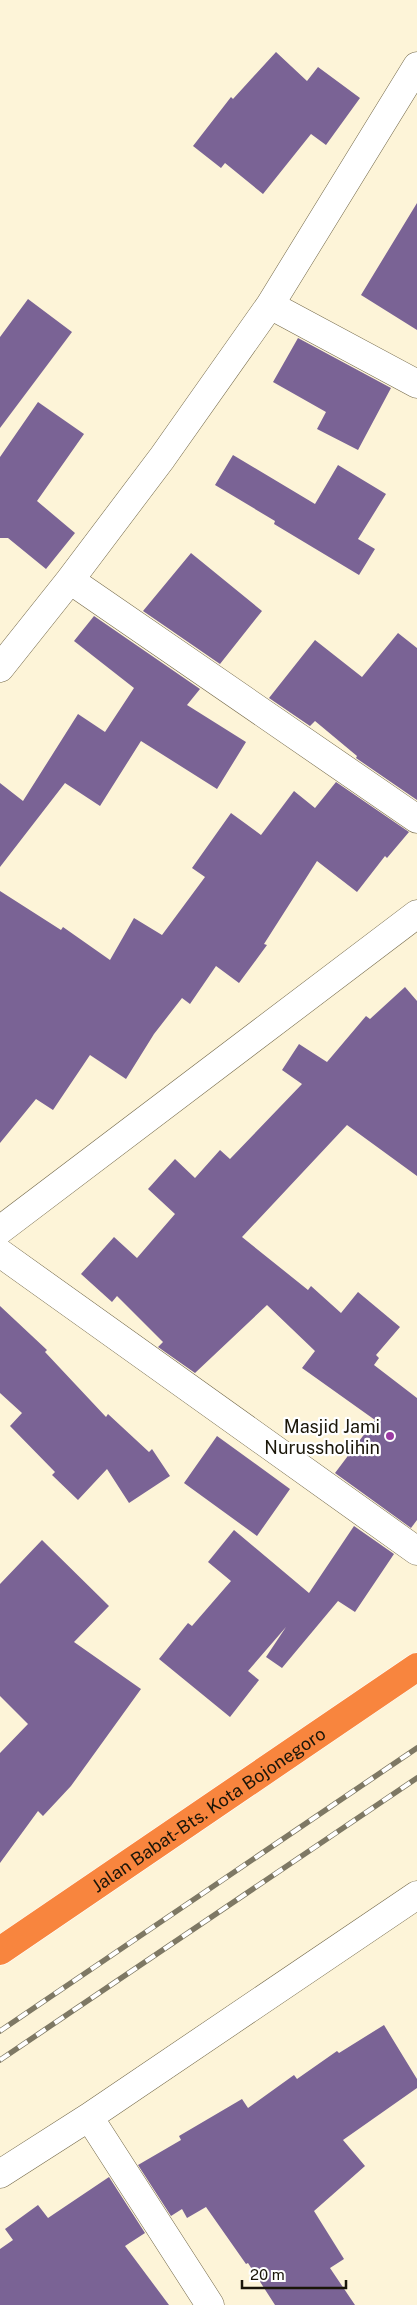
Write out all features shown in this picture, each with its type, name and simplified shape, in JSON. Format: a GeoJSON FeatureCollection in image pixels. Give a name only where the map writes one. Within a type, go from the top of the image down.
{"type":"FeatureCollection","features":[{"type":"Feature","properties":{"kind":"highway","name":"Jalan Babat-Bts. Kota Bojonegoro"},"geometry":{"type":"LineString","coordinates":[[0,1951],[417,1667]]}},
{"type":"Feature","properties":{"kind":"street"},"geometry":{"type":"LineString","coordinates":[[0,668],[70,580],[162,458],[270,305],[417,66]]}},
{"type":"Feature","properties":{"kind":"street"},"geometry":{"type":"LineString","coordinates":[[270,305],[417,384]]}},
{"type":"Feature","properties":{"kind":"street"},"geometry":{"type":"LineString","coordinates":[[70,580],[417,819]]}},
{"type":"Feature","properties":{"kind":"street"},"geometry":{"type":"LineString","coordinates":[[0,1230],[417,914]]}},
{"type":"Feature","properties":{"kind":"street"},"geometry":{"type":"LineString","coordinates":[[0,1254],[417,1551]]}},
{"type":"Feature","properties":{"kind":"street"},"geometry":{"type":"LineString","coordinates":[[0,2174],[89,2118],[417,1896]]}},
{"type":"Feature","properties":{"kind":"street"},"geometry":{"type":"LineString","coordinates":[[89,2118],[210,2305]]}},
{"type":"Feature","properties":{"kind":"building"},"geometry":{"type":"Polygon","coordinates":[[[276,52],[307,81],[318,67],[360,98],[326,145],[311,134],[263,194],[225,163],[221,168],[193,146],[231,97],[233,99],[276,52]]]}},
{"type":"Feature","properties":{"kind":"building"},"geometry":{"type":"Polygon","coordinates":[[[417,203],[417,330],[361,295],[417,203]]]}},
{"type":"Feature","properties":{"kind":"building"},"geometry":{"type":"Polygon","coordinates":[[[28,299],[72,332],[0,428],[0,337],[28,299]]]}},
{"type":"Feature","properties":{"kind":"building"},"geometry":{"type":"Polygon","coordinates":[[[298,338],[391,388],[358,450],[317,429],[326,412],[273,382],[298,338]]]}},
{"type":"Feature","properties":{"kind":"building"},"geometry":{"type":"Polygon","coordinates":[[[38,402],[84,434],[37,501],[75,533],[46,569],[8,538],[0,538],[0,457],[38,402]]]}},
{"type":"Feature","properties":{"kind":"building"},"geometry":{"type":"Polygon","coordinates":[[[233,455],[315,504],[338,465],[386,494],[358,539],[375,549],[359,575],[274,524],[275,521],[215,485],[233,455]]]}},
{"type":"Feature","properties":{"kind":"building"},"geometry":{"type":"Polygon","coordinates":[[[191,553],[262,611],[220,664],[143,611],[191,553]]]}},
{"type":"Feature","properties":{"kind":"building"},"geometry":{"type":"Polygon","coordinates":[[[94,616],[200,689],[187,705],[246,742],[217,789],[141,741],[100,806],[65,783],[0,867],[0,783],[23,801],[78,714],[105,732],[134,688],[74,641],[94,616]]]}},
{"type":"Feature","properties":{"kind":"building"},"geometry":{"type":"Polygon","coordinates":[[[398,633],[417,648],[417,800],[356,758],[357,756],[315,721],[310,726],[269,698],[315,640],[362,677],[398,633]]]}},
{"type":"Feature","properties":{"kind":"building"},"geometry":{"type":"Polygon","coordinates":[[[336,782],[409,832],[387,858],[385,856],[357,892],[317,861],[264,944],[267,945],[239,983],[216,966],[190,1004],[182,998],[154,1034],[126,1079],[90,1055],[53,1110],[36,1099],[0,1143],[0,891],[61,930],[63,927],[110,960],[134,918],[162,935],[205,877],[192,868],[231,813],[261,835],[294,791],[315,808],[336,782]]]}},
{"type":"Feature","properties":{"kind":"building"},"geometry":{"type":"Polygon","coordinates":[[[405,987],[417,1001],[417,1176],[347,1125],[242,1237],[308,1290],[311,1286],[341,1313],[358,1292],[400,1327],[376,1355],[379,1358],[374,1365],[417,1398],[417,1520],[411,1528],[335,1473],[375,1420],[302,1368],[315,1351],[267,1305],[195,1373],[158,1347],[163,1342],[117,1296],[112,1302],[81,1274],[114,1237],[137,1258],[175,1214],[148,1189],[175,1159],[195,1178],[220,1150],[230,1159],[302,1084],[282,1070],[299,1044],[327,1062],[366,1016],[370,1019],[405,987]]]}},
{"type":"Feature","properties":{"kind":"building"},"geometry":{"type":"Polygon","coordinates":[[[0,1306],[47,1350],[45,1352],[106,1417],[108,1414],[149,1452],[152,1449],[170,1476],[129,1503],[107,1469],[78,1500],[52,1475],[55,1472],[10,1426],[22,1413],[0,1393],[0,1306]]]}},
{"type":"Feature","properties":{"kind":"building"},"geometry":{"type":"Polygon","coordinates":[[[217,1436],[290,1489],[257,1536],[184,1483],[217,1436]]]}},
{"type":"Feature","properties":{"kind":"building"},"geometry":{"type":"Polygon","coordinates":[[[354,1526],[394,1554],[355,1612],[338,1601],[282,1668],[266,1657],[286,1627],[248,1671],[259,1680],[230,1717],[159,1659],[188,1623],[192,1626],[231,1581],[208,1562],[234,1530],[309,1593],[354,1526]]]}},
{"type":"Feature","properties":{"kind":"building"},"geometry":{"type":"Polygon","coordinates":[[[42,1540],[109,1606],[74,1642],[141,1689],[71,1786],[43,1816],[38,1811],[0,1863],[0,1753],[28,1724],[0,1696],[0,1584],[42,1540]]]}},
{"type":"Feature","properties":{"kind":"building"},"geometry":{"type":"Polygon","coordinates":[[[384,2025],[417,2079],[417,2088],[343,2140],[365,2166],[314,2211],[344,2259],[330,2268],[355,2305],[275,2305],[248,2263],[246,2264],[206,2207],[187,2218],[182,2209],[171,2216],[138,2165],[181,2140],[179,2136],[242,2099],[248,2108],[294,2075],[297,2079],[337,2051],[339,2053],[384,2025]]]}},
{"type":"Feature","properties":{"kind":"building"},"geometry":{"type":"Polygon","coordinates":[[[109,2177],[145,2233],[125,2246],[169,2305],[0,2305],[0,2249],[13,2240],[5,2229],[38,2205],[48,2218],[109,2177]]]}},
{"type":"Feature","properties":{"kind":"railway"},"geometry":{"type":"LineString","coordinates":[[0,2031],[417,1748]]}},
{"type":"Feature","properties":{"kind":"railway"},"geometry":{"type":"LineString","coordinates":[[0,2060],[417,1778]]}},
{"type":"Feature","properties":{"kind":"place","name":"Masjid Jami Nurussholihin"},"geometry":{"type":"Point","coordinates":[390,1436]}}]}
